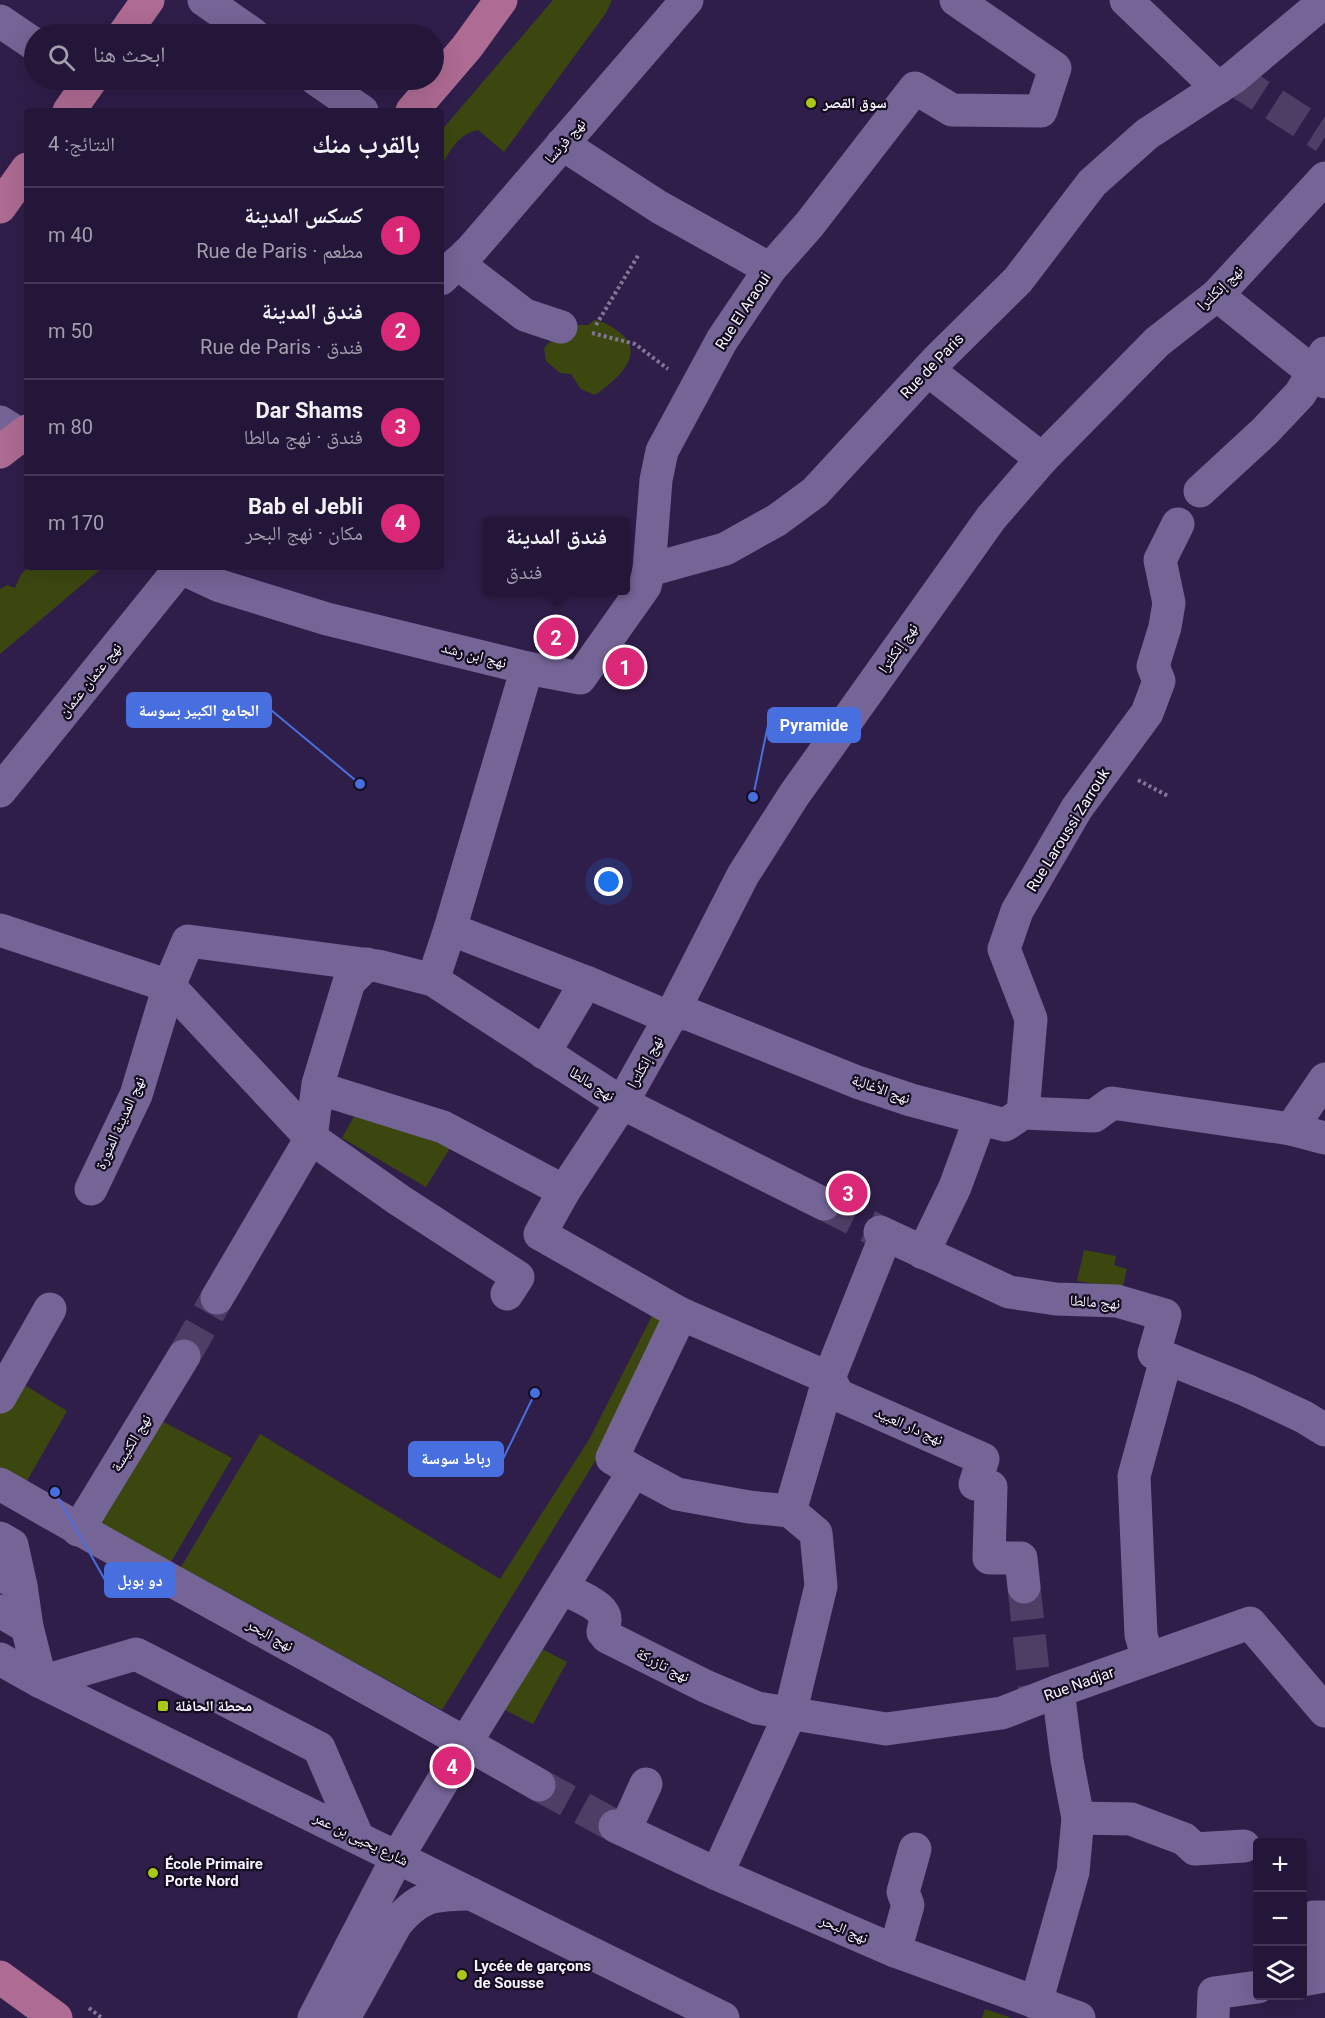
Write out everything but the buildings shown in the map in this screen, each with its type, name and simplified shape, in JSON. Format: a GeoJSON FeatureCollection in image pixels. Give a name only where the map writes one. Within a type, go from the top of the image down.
{"type":"FeatureCollection","features":[{"type":"Feature","properties":{"kind":"main road"},"geometry":{"type":"LineString","coordinates":[[130,24],[148,0]]}},
{"type":"Feature","properties":{"kind":"main road"},"geometry":{"type":"LineString","coordinates":[[444,74],[467,47],[501,0]]}},
{"type":"Feature","properties":{"kind":"main road"},"geometry":{"type":"LineString","coordinates":[[71,108],[83,90]]}},
{"type":"Feature","properties":{"kind":"main road"},"geometry":{"type":"LineString","coordinates":[[415,108],[430,90]]}},
{"type":"Feature","properties":{"kind":"main road"},"geometry":{"type":"LineString","coordinates":[[0,207],[24,173]]}},
{"type":"Feature","properties":{"kind":"main road"},"geometry":{"type":"LineString","coordinates":[[0,1977],[56,2018]]}},
{"type":"Feature","properties":{"kind":"street"},"geometry":{"type":"LineString","coordinates":[[204,0],[239,24]]}},
{"type":"Feature","properties":{"kind":"street","name":"نهج فرنسا"},"geometry":{"type":"LineString","coordinates":[[449,271],[472,249],[687,0]]}},
{"type":"Feature","properties":{"kind":"street","name":"Rue El Araoui"},"geometry":{"type":"LineString","coordinates":[[649,570],[656,480],[662,451],[695,389],[722,340],[770,269],[808,225],[915,87],[952,110],[1041,111],[1055,68],[957,0]]}},
{"type":"Feature","properties":{"kind":"street"},"geometry":{"type":"LineString","coordinates":[[1126,0],[1218,88]]}},
{"type":"Feature","properties":{"kind":"street","name":"Rue de Paris"},"geometry":{"type":"LineString","coordinates":[[649,570],[725,549],[777,520],[815,492],[928,370],[1018,280],[1092,183],[1147,134],[1218,88],[1325,1]]}},
{"type":"Feature","properties":{"kind":"street"},"geometry":{"type":"LineString","coordinates":[[0,21],[24,37]]}},
{"type":"Feature","properties":{"kind":"street"},"geometry":{"type":"LineString","coordinates":[[332,90],[358,108]]}},
{"type":"Feature","properties":{"kind":"street"},"geometry":{"type":"LineString","coordinates":[[562,144],[659,207],[770,269]]}},
{"type":"Feature","properties":{"kind":"street","name":"نهج إنكلترا"},"geometry":{"type":"LineString","coordinates":[[681,1314],[540,1234],[564,1191],[622,1103],[672,1014],[743,875],[794,795],[991,518],[1041,459],[1156,342],[1217,295],[1325,178]]}},
{"type":"Feature","properties":{"kind":"street"},"geometry":{"type":"LineString","coordinates":[[449,271],[525,315],[561,327]]}},
{"type":"Feature","properties":{"kind":"street"},"geometry":{"type":"LineString","coordinates":[[1200,491],[1265,431],[1321,369],[1217,295]]}},
{"type":"Feature","properties":{"kind":"street"},"geometry":{"type":"LineString","coordinates":[[928,370],[1041,459]]}},
{"type":"Feature","properties":{"kind":"street","name":"Rue Laroussi Zarrouk"},"geometry":{"type":"LineString","coordinates":[[1023,1113],[1031,1019],[1004,949],[1017,912],[1077,808],[1147,713],[1159,681],[1153,666],[1166,627],[1169,603],[1160,560],[1178,524]]}},
{"type":"Feature","properties":{"kind":"street","name":"نهج عثمان عثمان"},"geometry":{"type":"LineString","coordinates":[[0,791],[178,570]]}},
{"type":"Feature","properties":{"kind":"street","name":"نهج ابن رشد"},"geometry":{"type":"LineString","coordinates":[[186,570],[220,586],[327,619],[527,668],[433,980]]}},
{"type":"Feature","properties":{"kind":"street"},"geometry":{"type":"LineString","coordinates":[[527,668],[580,678],[645,586],[649,570]]}},
{"type":"Feature","properties":{"kind":"street","name":"نهج الأغالبة"},"geometry":{"type":"LineString","coordinates":[[450,929],[661,1014],[688,1014],[857,1082],[911,1100],[1005,1125],[1023,1113],[1094,1116],[1112,1103],[1291,1129],[1325,1138]]}},
{"type":"Feature","properties":{"kind":"street"},"geometry":{"type":"LineString","coordinates":[[0,930],[169,987],[311,1138],[399,1200],[518,1277],[507,1294]]}},
{"type":"Feature","properties":{"kind":"street","name":"نهج المدينة المنورة"},"geometry":{"type":"LineString","coordinates":[[91,1189],[136,1095],[169,987],[188,941],[367,964]]}},
{"type":"Feature","properties":{"kind":"street"},"geometry":{"type":"LineString","coordinates":[[217,1298],[311,1138],[318,1084],[349,982],[367,964]]}},
{"type":"Feature","properties":{"kind":"street","name":"نهج مالطا"},"geometry":{"type":"LineString","coordinates":[[367,964],[433,980],[622,1103],[824,1204]]}},
{"type":"Feature","properties":{"kind":"street"},"geometry":{"type":"LineString","coordinates":[[544,1053],[585,982]]}},
{"type":"Feature","properties":{"kind":"street"},"geometry":{"type":"LineString","coordinates":[[1291,1129],[1325,1079]]}},
{"type":"Feature","properties":{"kind":"street"},"geometry":{"type":"LineString","coordinates":[[334,1093],[443,1127],[564,1191]]}},
{"type":"Feature","properties":{"kind":"street"},"geometry":{"type":"LineString","coordinates":[[923,1252],[955,1187],[980,1119]]}},
{"type":"Feature","properties":{"kind":"street","name":"نهج مالطا"},"geometry":{"type":"LineString","coordinates":[[829,1378],[883,1234],[1009,1292],[1056,1299],[1117,1301],[1166,1315],[1154,1353],[1166,1359]]}},
{"type":"Feature","properties":{"kind":"street"},"geometry":{"type":"LineString","coordinates":[[0,1397],[50,1309]]}},
{"type":"Feature","properties":{"kind":"street"},"geometry":{"type":"LineString","coordinates":[[681,1314],[612,1458],[677,1494],[749,1507],[790,1511],[816,1533],[821,1586],[790,1714],[717,1874]]}},
{"type":"Feature","properties":{"kind":"street","name":"نهج دار العبيد"},"geometry":{"type":"LineString","coordinates":[[681,1314],[829,1378],[838,1395],[983,1459],[975,1484],[991,1487],[989,1558],[1021,1558],[1024,1587]]}},
{"type":"Feature","properties":{"kind":"street","name":"نهج الكنيسة"},"geometry":{"type":"LineString","coordinates":[[78,1530],[184,1356]]}},
{"type":"Feature","properties":{"kind":"street"},"geometry":{"type":"LineString","coordinates":[[1148,1659],[1141,1635],[1134,1476],[1166,1359],[1246,1390],[1304,1417],[1325,1430]]}},
{"type":"Feature","properties":{"kind":"street"},"geometry":{"type":"LineString","coordinates":[[790,1511],[829,1378]]}},
{"type":"Feature","properties":{"kind":"street"},"geometry":{"type":"LineString","coordinates":[[314,2018],[397,1858],[634,1471]]}},
{"type":"Feature","properties":{"kind":"street","name":"نهج البحر"},"geometry":{"type":"LineString","coordinates":[[0,1484],[78,1530],[466,1742],[539,1785]]}},
{"type":"Feature","properties":{"kind":"street"},"geometry":{"type":"LineString","coordinates":[[0,1538],[12,1545],[11,1580],[14,1619],[41,1682],[136,1654],[319,1748],[358,1838]]}},
{"type":"Feature","properties":{"kind":"street","name":"نهج تازركة"},"geometry":{"type":"LineString","coordinates":[[562,1588],[604,1613],[603,1632],[607,1637],[705,1686],[757,1708],[790,1714]]}},
{"type":"Feature","properties":{"kind":"street","name":"Rue Nadjar"},"geometry":{"type":"LineString","coordinates":[[790,1714],[886,1729],[1002,1713],[1250,1623],[1325,1711]]}},
{"type":"Feature","properties":{"kind":"street","name":"شارع يحيى بن عمر"},"geometry":{"type":"LineString","coordinates":[[0,1659],[41,1682],[723,2018]]}},
{"type":"Feature","properties":{"kind":"street"},"geometry":{"type":"LineString","coordinates":[[1036,2003],[1073,1872],[1078,1818],[1067,1760],[1058,1691]]}},
{"type":"Feature","properties":{"kind":"street","name":"نهج البحر"},"geometry":{"type":"LineString","coordinates":[[646,1784],[620,1828],[717,1874],[895,1951],[1079,2018]]}},
{"type":"Feature","properties":{"kind":"street"},"geometry":{"type":"LineString","coordinates":[[1078,1818],[1131,1819],[1184,1839],[1195,1849],[1245,1846]]}},
{"type":"Feature","properties":{"kind":"street"},"geometry":{"type":"LineString","coordinates":[[895,1951],[908,1905],[903,1892],[915,1849]]}},
{"type":"Feature","properties":{"kind":"street"},"geometry":{"type":"LineString","coordinates":[[344,2018],[396,1924],[406,1911],[418,1902],[438,1895],[471,1894]]}},
{"type":"Feature","properties":{"kind":"street"},"geometry":{"type":"LineString","coordinates":[[1307,1979],[1319,1977],[1314,1917],[1325,1917]]}},
{"type":"Feature","properties":{"kind":"street"},"geometry":{"type":"LineString","coordinates":[[1213,2018],[1214,1993],[1253,1988]]}},
{"type":"Feature","properties":{"kind":"path"},"geometry":{"type":"LineString","coordinates":[[639,254],[591,333],[635,344],[695,389]]}},
{"type":"Feature","properties":{"kind":"green space"},"geometry":{"type":"Polygon","coordinates":[[[553,0],[612,0],[606,13],[504,152],[478,130],[460,139],[444,162],[444,127],[553,0]]]}},
{"type":"Feature","properties":{"kind":"green space"},"geometry":{"type":"Polygon","coordinates":[[[594,320],[608,324],[619,332],[627,340],[631,349],[630,358],[619,375],[595,395],[581,389],[571,374],[560,373],[546,361],[544,348],[567,325],[588,325],[594,320]]]}},
{"type":"Feature","properties":{"kind":"green space"},"geometry":{"type":"Polygon","coordinates":[[[26,570],[100,570],[0,654],[0,589],[7,585],[15,588],[21,574],[26,570]]]}},
{"type":"Feature","properties":{"kind":"green space"},"geometry":{"type":"Polygon","coordinates":[[[357,1111],[450,1148],[426,1187],[342,1138],[357,1111]]]}},
{"type":"Feature","properties":{"kind":"green space"},"geometry":{"type":"Polygon","coordinates":[[[1084,1250],[1116,1256],[1114,1265],[1127,1269],[1123,1286],[1077,1281],[1084,1250]]]}},
{"type":"Feature","properties":{"kind":"green space"},"geometry":{"type":"Polygon","coordinates":[[[654,1312],[666,1319],[605,1445],[442,1710],[181,1567],[260,1434],[500,1579],[590,1438],[654,1312]]]}},
{"type":"Feature","properties":{"kind":"green space"},"geometry":{"type":"Polygon","coordinates":[[[18,1381],[67,1411],[24,1486],[0,1472],[0,1414],[18,1381]]]}},
{"type":"Feature","properties":{"kind":"green space"},"geometry":{"type":"Polygon","coordinates":[[[158,1419],[232,1458],[168,1567],[98,1526],[158,1419]]]}},
{"type":"Feature","properties":{"kind":"green space"},"geometry":{"type":"Polygon","coordinates":[[[542,1649],[567,1662],[533,1724],[505,1710],[542,1649]]]}},
{"type":"Feature","properties":{"kind":"green space"},"geometry":{"type":"Polygon","coordinates":[[[985,2009],[1012,2018],[982,2018],[985,2009]]]}},
{"type":"Feature","properties":{"kind":"tunnel"},"geometry":{"type":"LineString","coordinates":[[1233,78],[1325,137]]}},
{"type":"Feature","properties":{"kind":"tunnel"},"geometry":{"type":"LineString","coordinates":[[824,1204],[880,1232]]}},
{"type":"Feature","properties":{"kind":"tunnel"},"geometry":{"type":"LineString","coordinates":[[184,1356],[217,1298]]}},
{"type":"Feature","properties":{"kind":"tunnel"},"geometry":{"type":"LineString","coordinates":[[1024,1587],[1036,1700]]}},
{"type":"Feature","properties":{"kind":"tunnel"},"geometry":{"type":"LineString","coordinates":[[539,1785],[615,1826]]}},
{"type":"Feature","properties":{"kind":"place","name":"سوق القصر"},"geometry":{"type":"Point","coordinates":[811,103]}},
{"type":"Feature","properties":{"kind":"place","name":"فندق المدينة"},"geometry":{"type":"Point","coordinates":[556,637]}},
{"type":"Feature","properties":{"kind":"place","name":"كسكس المدينة"},"geometry":{"type":"Point","coordinates":[625,667]}},
{"type":"Feature","properties":{"kind":"place","name":"الجامع الكبير بسوسة"},"geometry":{"type":"Point","coordinates":[360,784]}},
{"type":"Feature","properties":{"kind":"place","name":"Pyramide"},"geometry":{"type":"Point","coordinates":[753,797]}},
{"type":"Feature","properties":{"kind":"place","name":"Dar Shams"},"geometry":{"type":"Point","coordinates":[848,1193]}},
{"type":"Feature","properties":{"kind":"place","name":"رباط سوسة"},"geometry":{"type":"Point","coordinates":[535,1393]}},
{"type":"Feature","properties":{"kind":"place","name":"دو بوبل"},"geometry":{"type":"Point","coordinates":[55,1492]}},
{"type":"Feature","properties":{"kind":"place","name":"محطة الحافلة"},"geometry":{"type":"Point","coordinates":[163,1706]}},
{"type":"Feature","properties":{"kind":"place","name":"Bab el Jebli"},"geometry":{"type":"Point","coordinates":[452,1766]}},
{"type":"Feature","properties":{"kind":"place","name":"École Primaire Porte Nord"},"geometry":{"type":"Point","coordinates":[153,1873]}},
{"type":"Feature","properties":{"kind":"place","name":"Lycée de garçons de Sousse"},"geometry":{"type":"Point","coordinates":[462,1975]}}]}
